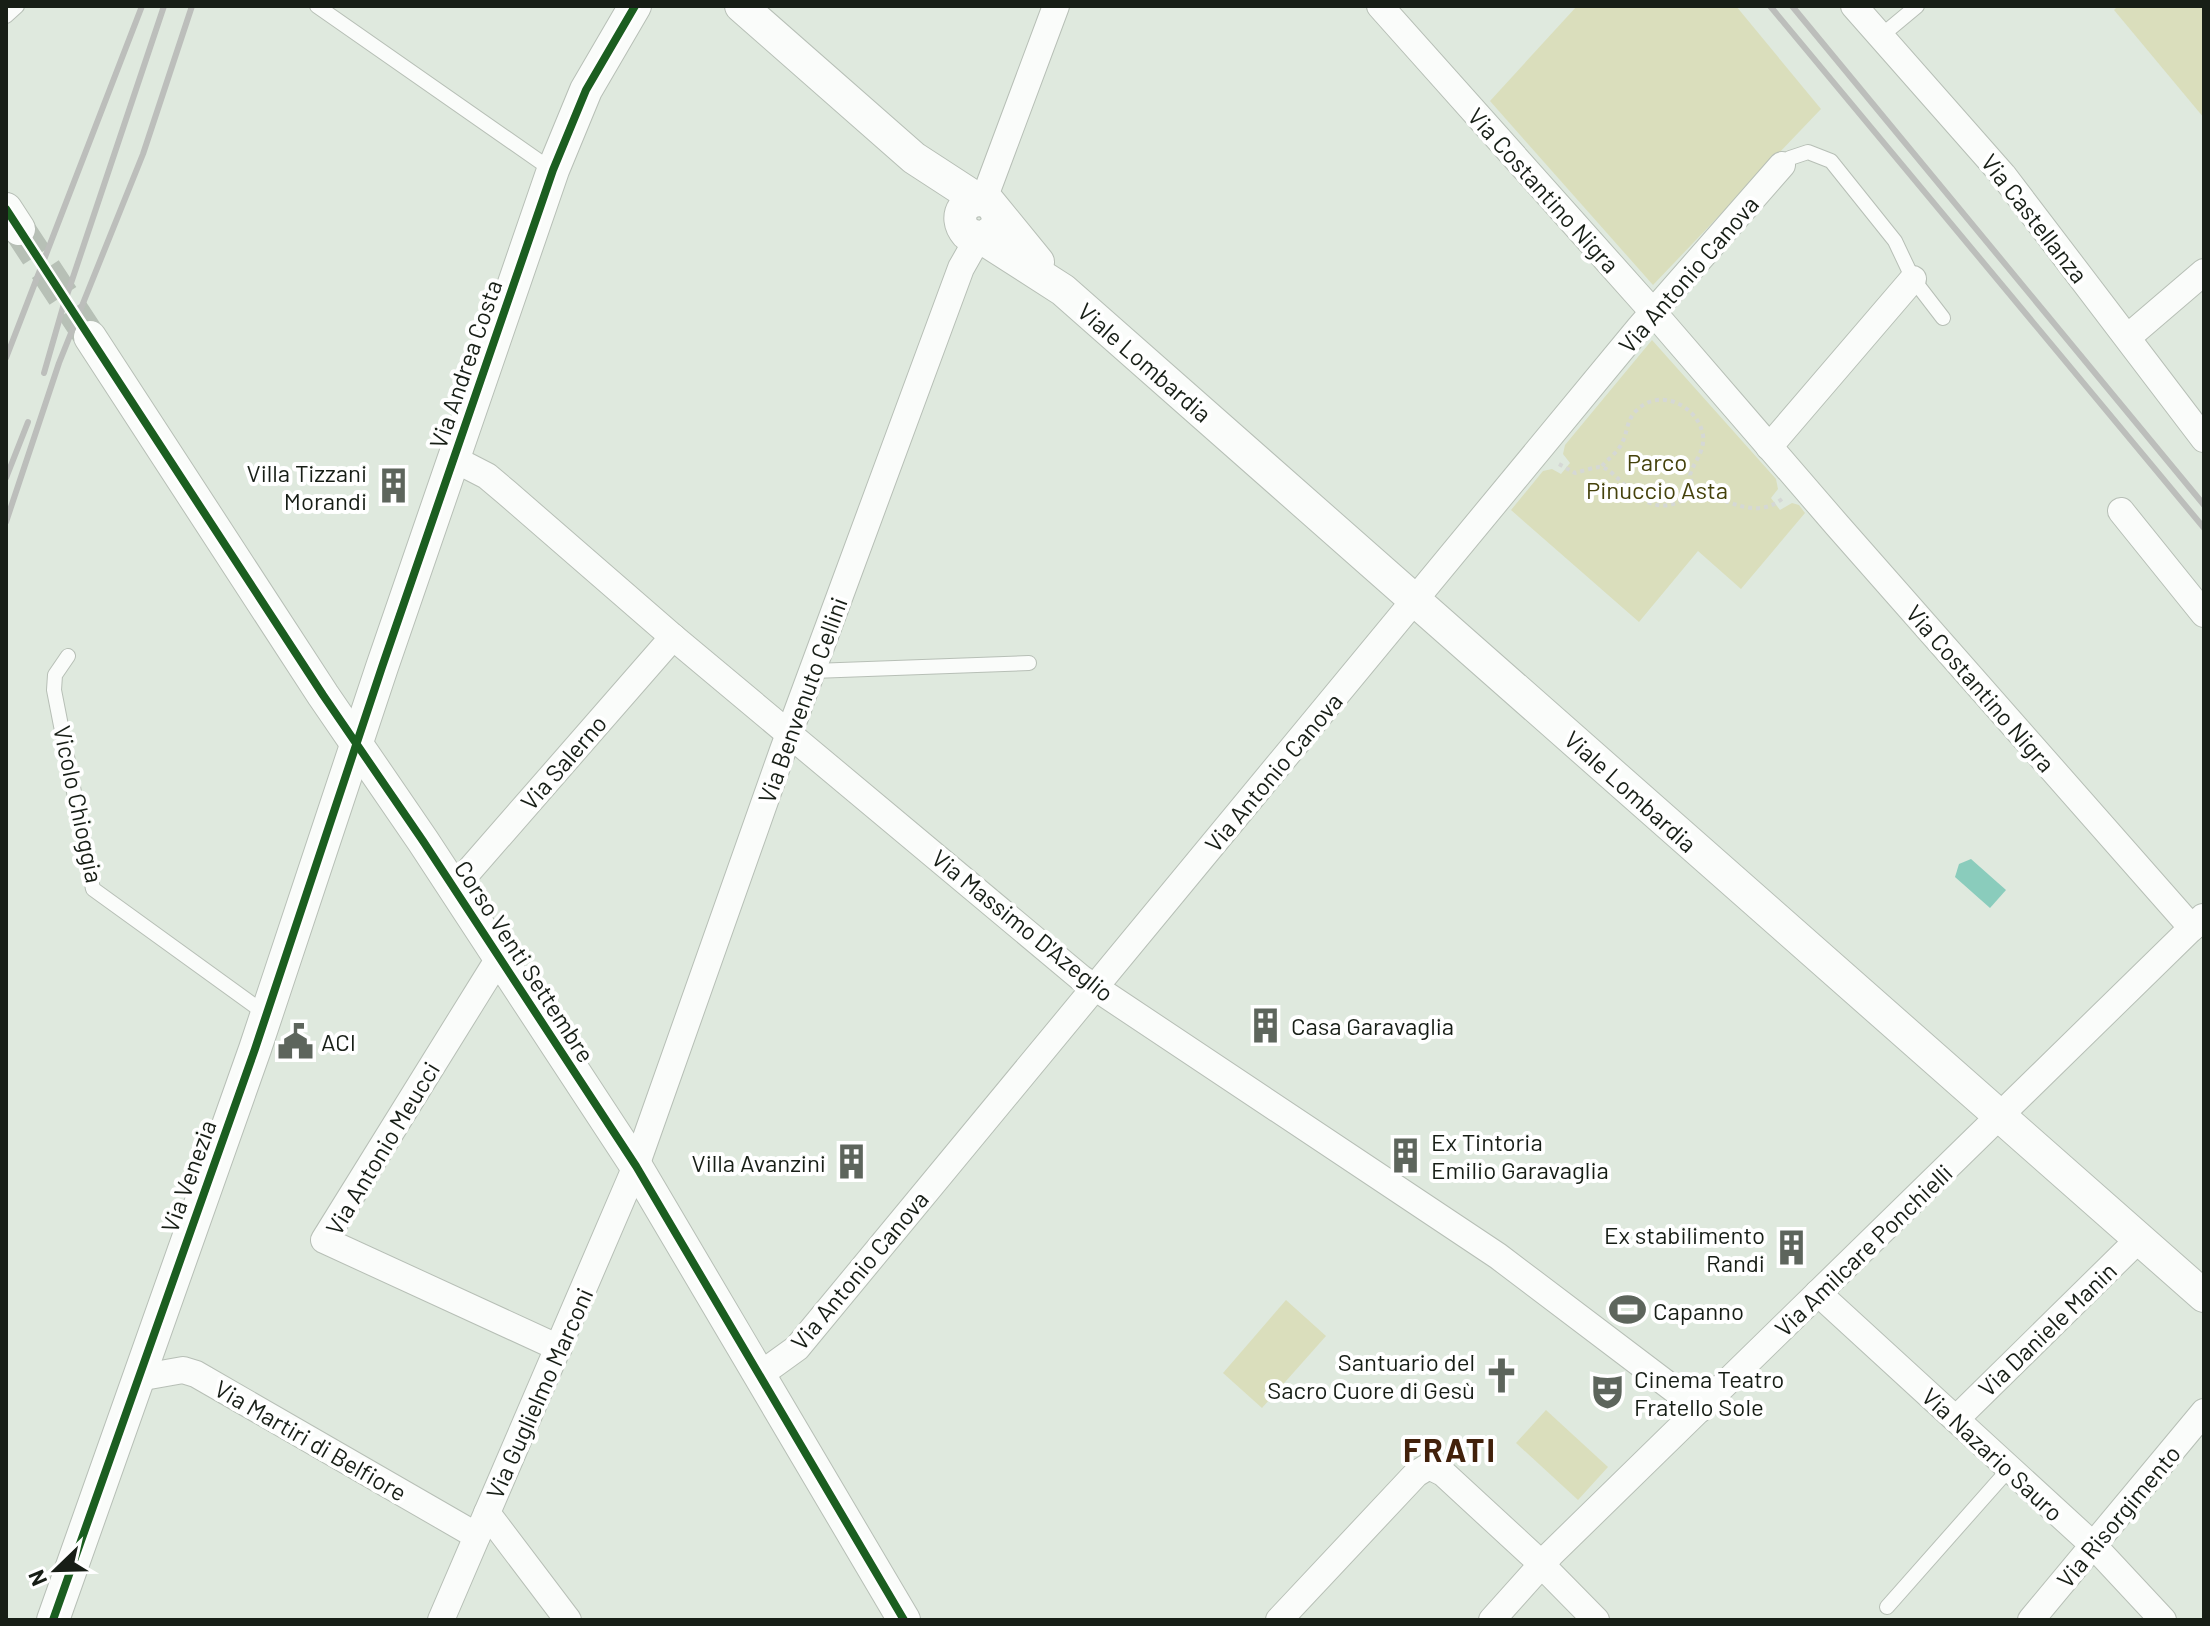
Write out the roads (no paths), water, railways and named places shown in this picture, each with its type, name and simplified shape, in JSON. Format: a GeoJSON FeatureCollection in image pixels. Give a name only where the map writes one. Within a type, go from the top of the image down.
{"type":"FeatureCollection","features":[{"type":"Feature","properties":{"kind":"street","name":"Via Andrea Costa"},"geometry":{"type":"LineString","coordinates":[[356,744],[553,170],[586,90],[635,6]]}},
{"type":"Feature","properties":{"kind":"street","name":"Viale Lombardia"},"geometry":{"type":"LineString","coordinates":[[741,6],[2204,1296]]}},
{"type":"Feature","properties":{"kind":"street","name":"Via Benvenuto Cellini"},"geometry":{"type":"LineString","coordinates":[[636,1166],[789,733],[1056,6]]}},
{"type":"Feature","properties":{"kind":"street","name":"Via Costantino Nigra"},"geometry":{"type":"LineString","coordinates":[[1380,6],[1769,447],[2198,922]]}},
{"type":"Feature","properties":{"kind":"street","name":"Via Castellanza"},"geometry":{"type":"LineString","coordinates":[[1854,6],[2003,175],[2204,439]]}},
{"type":"Feature","properties":{"kind":"street","name":"Via Antonio Canova"},"geometry":{"type":"LineString","coordinates":[[761,1374],[797,1348],[1653,312],[1782,165]]}},
{"type":"Feature","properties":{"kind":"street"},"geometry":{"type":"LineString","coordinates":[[2128,337],[2204,272]]}},
{"type":"Feature","properties":{"kind":"street"},"geometry":{"type":"LineString","coordinates":[[1769,447],[1913,279]]}},
{"type":"Feature","properties":{"kind":"street","name":"Corso Venti Settembre"},"geometry":{"type":"LineString","coordinates":[[90,337],[636,1166],[761,1374],[893,1615]]}},
{"type":"Feature","properties":{"kind":"street","name":"Via Massimo D'Azeglio"},"geometry":{"type":"LineString","coordinates":[[454,459],[497,484],[673,637],[1094,987],[1509,1264],[1700,1409]]}},
{"type":"Feature","properties":{"kind":"street"},"geometry":{"type":"LineString","coordinates":[[2121,511],[2204,614]]}},
{"type":"Feature","properties":{"kind":"street","name":"Via Salerno"},"geometry":{"type":"LineString","coordinates":[[454,888],[673,637]]}},
{"type":"Feature","properties":{"kind":"street","name":"Via Venezia"},"geometry":{"type":"LineString","coordinates":[[53,1620],[267,1014],[356,744]]}},
{"type":"Feature","properties":{"kind":"street","name":"Via Amilcare Ponchielli"},"geometry":{"type":"LineString","coordinates":[[1492,1620],[1541,1566],[2198,922]]}},
{"type":"Feature","properties":{"kind":"street","name":"Via Antonio Meucci"},"geometry":{"type":"LineString","coordinates":[[499,958],[324,1240],[559,1348]]}},
{"type":"Feature","properties":{"kind":"street","name":"Via Guglielmo Marconi"},"geometry":{"type":"LineString","coordinates":[[441,1620],[636,1166]]}},
{"type":"Feature","properties":{"kind":"street","name":"Via Daniele Manin"},"geometry":{"type":"LineString","coordinates":[[1956,1419],[2139,1239]]}},
{"type":"Feature","properties":{"kind":"street","name":"Via Nazario Sauro"},"geometry":{"type":"LineString","coordinates":[[1818,1293],[2093,1545],[2163,1620]]}},
{"type":"Feature","properties":{"kind":"street","name":"Via Martiri di Belfiore"},"geometry":{"type":"LineString","coordinates":[[138,1378],[183,1370],[196,1374],[482,1524],[568,1620]]}},
{"type":"Feature","properties":{"kind":"street","name":"Via Risorgimento"},"geometry":{"type":"LineString","coordinates":[[2031,1620],[2204,1412]]}},
{"type":"Feature","properties":{"kind":"street"},"geometry":{"type":"LineString","coordinates":[[1279,1620],[1421,1469],[1433,1467],[1443,1473],[1596,1620]]}},
{"type":"Feature","properties":{"kind":"lane"},"geometry":{"type":"LineString","coordinates":[[6,16],[17,6]]}},
{"type":"Feature","properties":{"kind":"lane"},"geometry":{"type":"LineString","coordinates":[[317,6],[553,170]]}},
{"type":"Feature","properties":{"kind":"lane"},"geometry":{"type":"LineString","coordinates":[[1881,36],[1917,6]]}},
{"type":"Feature","properties":{"kind":"lane"},"geometry":{"type":"LineString","coordinates":[[1782,165],[1790,158],[1808,152],[1831,161],[1895,241],[1913,279],[1943,318]]}},
{"type":"Feature","properties":{"kind":"lane","name":"Vicolo Chioggia"},"geometry":{"type":"LineString","coordinates":[[68,656],[55,675],[54,690],[93,889],[267,1014]]}},
{"type":"Feature","properties":{"kind":"lane"},"geometry":{"type":"LineString","coordinates":[[813,671],[1029,663]]}},
{"type":"Feature","properties":{"kind":"lane"},"geometry":{"type":"LineString","coordinates":[[1887,1607],[2009,1469]]}},
{"type":"Feature","properties":{"kind":"water"},"geometry":{"type":"Polygon","coordinates":[[[1971,859],[2006,890],[1990,908],[1955,877],[1959,864],[1971,859]]]}},
{"type":"Feature","properties":{"kind":"tunnel"},"geometry":{"type":"LineString","coordinates":[[19,229],[90,337]]}},
{"type":"Feature","properties":{"kind":"railway"},"geometry":{"type":"LineString","coordinates":[[6,358],[142,6]]}},
{"type":"Feature","properties":{"kind":"railway"},"geometry":{"type":"LineString","coordinates":[[44,373],[63,307],[164,6]]}},
{"type":"Feature","properties":{"kind":"railway"},"geometry":{"type":"LineString","coordinates":[[6,522],[59,363],[143,154],[192,6]]}},
{"type":"Feature","properties":{"kind":"railway"},"geometry":{"type":"LineString","coordinates":[[1770,6],[2204,528]]}},
{"type":"Feature","properties":{"kind":"railway"},"geometry":{"type":"LineString","coordinates":[[1792,6],[2204,505]]}},
{"type":"Feature","properties":{"kind":"railway"},"geometry":{"type":"LineString","coordinates":[[6,478],[28,422]]}},
{"type":"Feature","properties":{"kind":"place","name":"Villa Tizzani Morandi"},"geometry":{"type":"Point","coordinates":[393,486]}},
{"type":"Feature","properties":{"kind":"place","name":"Casa Garavaglia"},"geometry":{"type":"Point","coordinates":[1265,1025]}},
{"type":"Feature","properties":{"kind":"place","name":"ACI"},"geometry":{"type":"Point","coordinates":[295,1041]}},
{"type":"Feature","properties":{"kind":"place","name":"Ex Tintoria Emilio Garavaglia"},"geometry":{"type":"Point","coordinates":[1405,1155]}},
{"type":"Feature","properties":{"kind":"place","name":"Villa Avanzini"},"geometry":{"type":"Point","coordinates":[852,1162]}},
{"type":"Feature","properties":{"kind":"place","name":"Ex stabilimento Randi"},"geometry":{"type":"Point","coordinates":[1791,1248]}},
{"type":"Feature","properties":{"kind":"place","name":"Capanno"},"geometry":{"type":"Point","coordinates":[1627,1310]}},
{"type":"Feature","properties":{"kind":"place","name":"Santuario del Sacro Cuore di Gesù"},"geometry":{"type":"Point","coordinates":[1501,1375]}},
{"type":"Feature","properties":{"kind":"place","name":"Cinema Teatro Fratello Sole"},"geometry":{"type":"Point","coordinates":[1608,1392]}},
{"type":"Feature","properties":{"kind":"district","name":"FRATI"},"geometry":{"type":"Point","coordinates":[1450,1449]}},
{"type":"Feature","properties":{"kind":"park label","name":"Parco Pinuccio Asta"},"geometry":{"type":"Point","coordinates":[1657,475]}}]}
